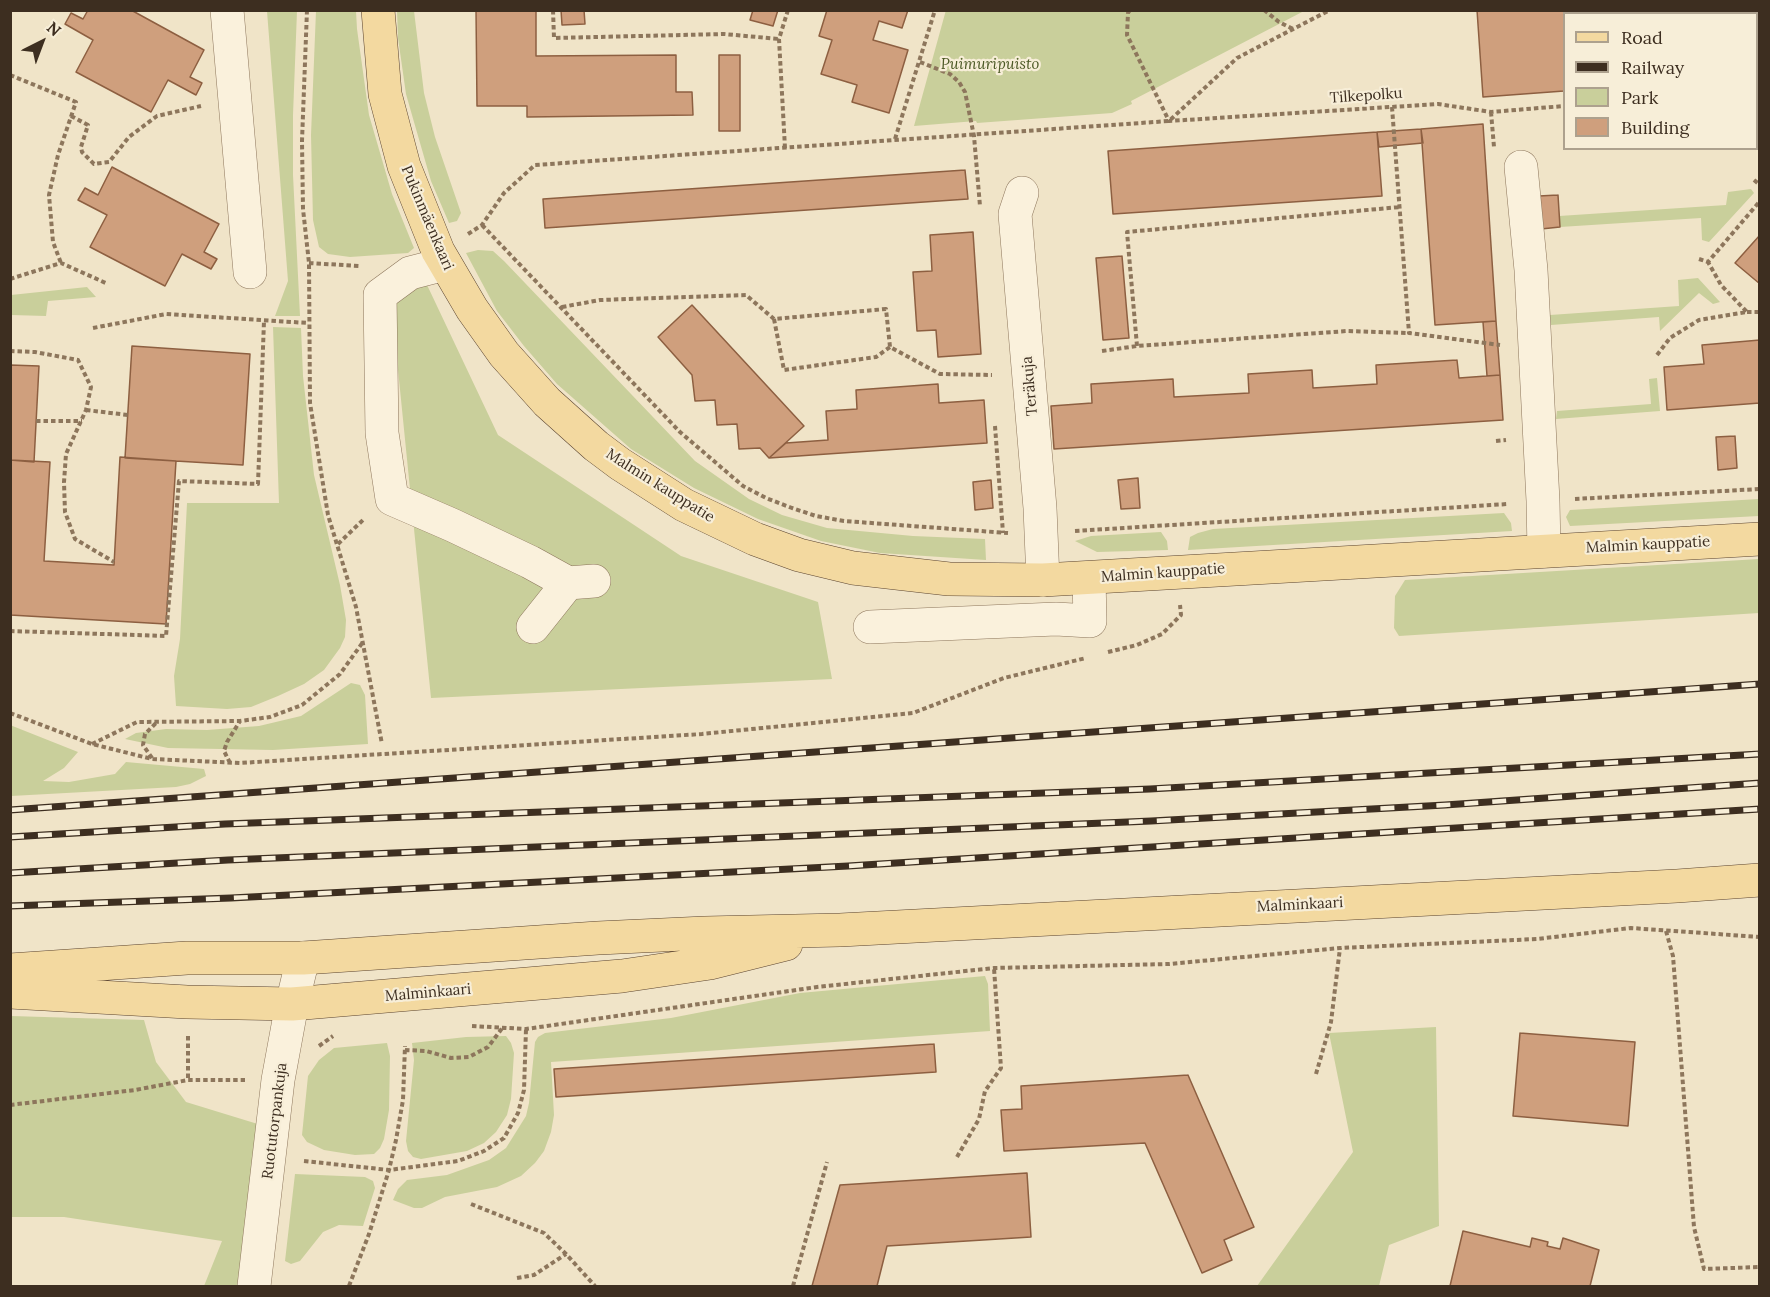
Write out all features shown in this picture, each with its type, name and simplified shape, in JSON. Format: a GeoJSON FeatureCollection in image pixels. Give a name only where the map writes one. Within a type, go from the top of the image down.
{"type":"FeatureCollection","features":[{"type":"Feature","properties":{"kind":"main road","name":"Pukinmäenkaari"},"geometry":{"type":"LineString","coordinates":[[378,10],[385,94],[404,166],[444,264],[504,354],[547,402],[596,446]]}},
{"type":"Feature","properties":{"kind":"main road","name":"Malmin kauppatie"},"geometry":{"type":"LineString","coordinates":[[596,446],[684,505],[727,527],[799,555],[853,568],[949,579],[1089,578],[1204,569],[1760,539]]}},
{"type":"Feature","properties":{"kind":"main road","name":"Malminkaari"},"geometry":{"type":"LineString","coordinates":[[10,970],[187,958],[303,958],[598,938],[840,930],[1760,880]]}},
{"type":"Feature","properties":{"kind":"main road","name":"Malminkaari"},"geometry":{"type":"LineString","coordinates":[[10,992],[187,1002],[292,1005],[622,976],[710,963],[840,930]]}},
{"type":"Feature","properties":{"kind":"street"},"geometry":{"type":"LineString","coordinates":[[227,10],[250,272]]}},
{"type":"Feature","properties":{"kind":"street"},"geometry":{"type":"LineString","coordinates":[[1521,167],[1531,270],[1544,551]]}},
{"type":"Feature","properties":{"kind":"street","name":"Teräkuja"},"geometry":{"type":"LineString","coordinates":[[1022,193],[1015,214],[1043,580]]}},
{"type":"Feature","properties":{"kind":"street"},"geometry":{"type":"LineString","coordinates":[[444,264],[410,273],[380,296],[382,433],[392,499],[530,562],[581,582],[533,627]]}},
{"type":"Feature","properties":{"kind":"street"},"geometry":{"type":"LineString","coordinates":[[870,627],[1056,619],[1090,621],[1089,578]]}},
{"type":"Feature","properties":{"kind":"street","name":"Ruotutorpankuja"},"geometry":{"type":"LineString","coordinates":[[254,1287],[278,1080],[303,958]]}},
{"type":"Feature","properties":{"kind":"path"},"geometry":{"type":"LineString","coordinates":[[307,10],[302,141],[303,209],[309,264],[310,403],[328,515],[356,607],[382,744]]}},
{"type":"Feature","properties":{"kind":"path"},"geometry":{"type":"LineString","coordinates":[[553,10],[554,38],[724,34],[779,39]]}},
{"type":"Feature","properties":{"kind":"path"},"geometry":{"type":"LineString","coordinates":[[785,147],[779,39],[788,10]]}},
{"type":"Feature","properties":{"kind":"path"},"geometry":{"type":"LineString","coordinates":[[895,139],[935,10]]}},
{"type":"Feature","properties":{"kind":"path"},"geometry":{"type":"LineString","coordinates":[[1130,10],[1127,35],[1169,121],[1237,58],[1330,10]]}},
{"type":"Feature","properties":{"kind":"path"},"geometry":{"type":"LineString","coordinates":[[1264,10],[1279,22],[1294,29]]}},
{"type":"Feature","properties":{"kind":"path"},"geometry":{"type":"LineString","coordinates":[[920,62],[950,74],[958,82],[968,103],[974,136],[981,215]]}},
{"type":"Feature","properties":{"kind":"path"},"geometry":{"type":"LineString","coordinates":[[10,75],[76,102],[58,155],[50,195],[53,242],[61,263]]}},
{"type":"Feature","properties":{"kind":"path"},"geometry":{"type":"LineString","coordinates":[[71,116],[88,124],[81,147],[82,152],[94,164],[109,162],[129,136],[158,116],[235,101]]}},
{"type":"Feature","properties":{"kind":"path","name":"Tilkepolku"},"geometry":{"type":"LineString","coordinates":[[561,307],[482,225],[504,193],[535,165],[1438,104],[1491,112],[1563,106]]}},
{"type":"Feature","properties":{"kind":"path"},"geometry":{"type":"LineString","coordinates":[[1392,107],[1409,333]]}},
{"type":"Feature","properties":{"kind":"path"},"geometry":{"type":"LineString","coordinates":[[1754,180],[1760,185]]}},
{"type":"Feature","properties":{"kind":"path"},"geometry":{"type":"LineString","coordinates":[[1708,262],[1760,201]]}},
{"type":"Feature","properties":{"kind":"path"},"geometry":{"type":"LineString","coordinates":[[1137,346],[1127,232],[1400,207]]}},
{"type":"Feature","properties":{"kind":"path"},"geometry":{"type":"LineString","coordinates":[[1700,259],[1708,262],[1721,285],[1747,312]]}},
{"type":"Feature","properties":{"kind":"path"},"geometry":{"type":"LineString","coordinates":[[10,279],[61,263],[108,284]]}},
{"type":"Feature","properties":{"kind":"path"},"geometry":{"type":"LineString","coordinates":[[561,307],[600,300],[746,295],[774,319],[784,370],[876,357],[890,347]]}},
{"type":"Feature","properties":{"kind":"path"},"geometry":{"type":"LineString","coordinates":[[561,307],[688,439],[743,486],[766,498],[816,516],[844,521],[1003,533],[1104,530],[1760,489]]}},
{"type":"Feature","properties":{"kind":"path"},"geometry":{"type":"LineString","coordinates":[[774,319],[886,309],[890,347]]}},
{"type":"Feature","properties":{"kind":"path"},"geometry":{"type":"LineString","coordinates":[[1657,355],[1670,338],[1699,320],[1760,312]]}},
{"type":"Feature","properties":{"kind":"path"},"geometry":{"type":"LineString","coordinates":[[93,328],[166,314],[308,323]]}},
{"type":"Feature","properties":{"kind":"path"},"geometry":{"type":"LineString","coordinates":[[10,631],[166,636],[179,481],[258,484],[264,321]]}},
{"type":"Feature","properties":{"kind":"path"},"geometry":{"type":"LineString","coordinates":[[1102,351],[1137,346],[1347,331],[1409,333],[1510,346]]}},
{"type":"Feature","properties":{"kind":"path"},"geometry":{"type":"LineString","coordinates":[[890,347],[940,374],[992,375]]}},
{"type":"Feature","properties":{"kind":"path"},"geometry":{"type":"LineString","coordinates":[[10,351],[35,352],[78,360],[91,387],[82,421],[66,453],[65,512],[75,539],[114,562]]}},
{"type":"Feature","properties":{"kind":"path"},"geometry":{"type":"LineString","coordinates":[[86,410],[128,415]]}},
{"type":"Feature","properties":{"kind":"path"},"geometry":{"type":"LineString","coordinates":[[36,421],[82,421]]}},
{"type":"Feature","properties":{"kind":"path"},"geometry":{"type":"LineString","coordinates":[[92,744],[137,722],[240,721],[270,717],[302,705],[340,674],[363,642]]}},
{"type":"Feature","properties":{"kind":"path"},"geometry":{"type":"LineString","coordinates":[[11,715],[92,744],[152,759],[230,763],[702,734],[913,713]]}},
{"type":"Feature","properties":{"kind":"path"},"geometry":{"type":"LineString","coordinates":[[230,763],[224,751],[240,721]]}},
{"type":"Feature","properties":{"kind":"path"},"geometry":{"type":"LineString","coordinates":[[152,759],[143,745],[146,734],[158,722]]}},
{"type":"Feature","properties":{"kind":"path"},"geometry":{"type":"LineString","coordinates":[[471,1026],[526,1029],[817,987],[994,968],[1169,964],[1340,948],[1537,939],[1631,928],[1760,937]]}},
{"type":"Feature","properties":{"kind":"path"},"geometry":{"type":"LineString","coordinates":[[1666,931],[1673,956],[1694,1227],[1704,1269],[1760,1267]]}},
{"type":"Feature","properties":{"kind":"path"},"geometry":{"type":"LineString","coordinates":[[1316,1074],[1331,1022],[1340,948]]}},
{"type":"Feature","properties":{"kind":"path"},"geometry":{"type":"LineString","coordinates":[[957,1157],[979,1119],[985,1091],[1001,1068],[994,968]]}},
{"type":"Feature","properties":{"kind":"path"},"geometry":{"type":"LineString","coordinates":[[349,1287],[389,1170],[403,1100],[405,1048],[451,1058],[469,1057],[488,1047],[503,1027]]}},
{"type":"Feature","properties":{"kind":"path"},"geometry":{"type":"LineString","coordinates":[[271,1153],[307,1162],[389,1170],[458,1161],[484,1151],[504,1138],[518,1113],[524,1090],[526,1029]]}},
{"type":"Feature","properties":{"kind":"path"},"geometry":{"type":"LineString","coordinates":[[316,1050],[333,1036],[340,1035]]}},
{"type":"Feature","properties":{"kind":"path"},"geometry":{"type":"LineString","coordinates":[[10,1106],[135,1090],[188,1080],[278,1080]]}},
{"type":"Feature","properties":{"kind":"path"},"geometry":{"type":"LineString","coordinates":[[793,1287],[827,1162]]}},
{"type":"Feature","properties":{"kind":"path"},"geometry":{"type":"LineString","coordinates":[[471,1204],[544,1233],[595,1287]]}},
{"type":"Feature","properties":{"kind":"path"},"geometry":{"type":"LineString","coordinates":[[517,1278],[534,1275],[566,1254]]}},
{"type":"Feature","properties":{"kind":"green space","name":"Puimuripuisto"},"geometry":{"type":"Polygon","coordinates":[[[946,10],[1304,11],[1112,113],[914,126],[946,10]]]}},
{"type":"Feature","properties":{"kind":"green space"},"geometry":{"type":"Polygon","coordinates":[[[267,11],[297,11],[293,175],[300,316],[275,316],[288,281],[267,11]]]}},
{"type":"Feature","properties":{"kind":"green space"},"geometry":{"type":"Polygon","coordinates":[[[316,11],[356,11],[369,115],[392,194],[414,248],[408,253],[350,257],[328,254],[319,247],[313,220],[311,135],[316,11]]]}},
{"type":"Feature","properties":{"kind":"green space"},"geometry":{"type":"Polygon","coordinates":[[[397,11],[414,11],[424,93],[435,137],[461,213],[457,221],[449,223],[431,181],[406,94],[398,38],[397,11]]]}},
{"type":"Feature","properties":{"kind":"green space"},"geometry":{"type":"Polygon","coordinates":[[[1751,189],[1754,193],[1709,242],[1702,240],[1701,218],[1560,227],[1559,216],[1726,205],[1728,192],[1751,189]]]}},
{"type":"Feature","properties":{"kind":"green space"},"geometry":{"type":"Polygon","coordinates":[[[478,250],[493,251],[504,261],[695,461],[749,499],[782,515],[827,528],[913,536],[985,539],[986,560],[880,553],[821,541],[758,519],[694,488],[631,449],[557,384],[497,311],[466,253],[478,250]]]}},
{"type":"Feature","properties":{"kind":"green space"},"geometry":{"type":"Polygon","coordinates":[[[419,268],[498,435],[681,556],[818,602],[832,679],[431,698],[390,290],[419,268]]]}},
{"type":"Feature","properties":{"kind":"green space"},"geometry":{"type":"Polygon","coordinates":[[[1698,278],[1720,302],[1713,304],[1699,293],[1660,331],[1659,317],[1551,325],[1550,315],[1679,306],[1678,280],[1698,278]]]}},
{"type":"Feature","properties":{"kind":"green space"},"geometry":{"type":"Polygon","coordinates":[[[87,287],[96,297],[48,301],[46,316],[11,315],[11,295],[87,287]]]}},
{"type":"Feature","properties":{"kind":"green space"},"geometry":{"type":"Polygon","coordinates":[[[273,327],[301,328],[303,376],[314,475],[340,585],[346,620],[345,637],[324,670],[304,684],[278,696],[251,707],[227,709],[176,706],[174,676],[180,639],[187,503],[279,503],[273,327]]]}},
{"type":"Feature","properties":{"kind":"green space"},"geometry":{"type":"Polygon","coordinates":[[[1657,378],[1660,411],[1556,419],[1557,411],[1651,404],[1649,379],[1657,378]]]}},
{"type":"Feature","properties":{"kind":"green space"},"geometry":{"type":"Polygon","coordinates":[[[1759,499],[1759,516],[1570,526],[1566,517],[1570,510],[1759,499]]]}},
{"type":"Feature","properties":{"kind":"green space"},"geometry":{"type":"Polygon","coordinates":[[[1504,513],[1511,523],[1512,531],[1188,550],[1190,537],[1213,529],[1504,513]]]}},
{"type":"Feature","properties":{"kind":"green space"},"geometry":{"type":"Polygon","coordinates":[[[1161,532],[1167,541],[1168,550],[1097,552],[1075,541],[1091,536],[1161,532]]]}},
{"type":"Feature","properties":{"kind":"green space"},"geometry":{"type":"Polygon","coordinates":[[[1759,559],[1759,613],[1399,636],[1394,628],[1395,596],[1405,580],[1759,559]]]}},
{"type":"Feature","properties":{"kind":"green space"},"geometry":{"type":"Polygon","coordinates":[[[351,683],[360,685],[365,695],[368,744],[273,750],[168,748],[125,739],[136,733],[166,729],[207,730],[259,726],[301,716],[351,683]]]}},
{"type":"Feature","properties":{"kind":"green space"},"geometry":{"type":"Polygon","coordinates":[[[10,725],[78,752],[64,768],[43,781],[69,782],[115,774],[126,762],[204,769],[206,776],[190,784],[176,787],[11,796],[10,725]]]}},
{"type":"Feature","properties":{"kind":"green space"},"geometry":{"type":"Polygon","coordinates":[[[985,976],[988,984],[990,1031],[551,1062],[554,1115],[551,1132],[544,1151],[521,1176],[497,1187],[445,1197],[422,1208],[414,1208],[393,1200],[398,1189],[407,1180],[447,1175],[489,1160],[506,1148],[526,1116],[535,1042],[545,1033],[671,1018],[800,993],[985,976]]]}},
{"type":"Feature","properties":{"kind":"green space"},"geometry":{"type":"Polygon","coordinates":[[[11,1016],[144,1020],[156,1062],[186,1102],[261,1125],[239,1286],[204,1286],[222,1241],[64,1217],[11,1217],[11,1016]]]}},
{"type":"Feature","properties":{"kind":"green space"},"geometry":{"type":"Polygon","coordinates":[[[1436,1027],[1439,1226],[1389,1245],[1379,1286],[1257,1286],[1353,1152],[1329,1033],[1436,1027]]]}},
{"type":"Feature","properties":{"kind":"green space"},"geometry":{"type":"Polygon","coordinates":[[[506,1036],[514,1053],[511,1099],[507,1115],[496,1132],[484,1143],[467,1151],[421,1159],[413,1157],[408,1151],[406,1141],[414,1060],[412,1043],[466,1037],[506,1036]]]}},
{"type":"Feature","properties":{"kind":"green space"},"geometry":{"type":"Polygon","coordinates":[[[387,1043],[390,1056],[389,1110],[384,1139],[380,1148],[374,1154],[355,1155],[324,1150],[307,1142],[302,1135],[308,1076],[319,1060],[334,1048],[387,1043]]]}},
{"type":"Feature","properties":{"kind":"green space"},"geometry":{"type":"Polygon","coordinates":[[[295,1174],[365,1177],[373,1181],[375,1188],[363,1226],[339,1225],[323,1232],[300,1261],[291,1264],[285,1261],[295,1174]]]}},
{"type":"Feature","properties":{"kind":"building"},"geometry":{"type":"Polygon","coordinates":[[[88,10],[131,10],[204,50],[190,77],[202,83],[196,95],[168,80],[151,112],[76,72],[93,40],[65,24],[71,13],[83,19],[88,10]]]}},
{"type":"Feature","properties":{"kind":"building"},"geometry":{"type":"Polygon","coordinates":[[[476,10],[536,10],[536,56],[676,55],[676,92],[692,92],[693,115],[527,117],[527,106],[477,106],[476,10]]]}},
{"type":"Feature","properties":{"kind":"building"},"geometry":{"type":"Polygon","coordinates":[[[561,10],[584,10],[585,24],[562,25],[561,10]]]}},
{"type":"Feature","properties":{"kind":"building"},"geometry":{"type":"Polygon","coordinates":[[[753,10],[778,10],[773,26],[750,20],[753,10]]]}},
{"type":"Feature","properties":{"kind":"building"},"geometry":{"type":"Polygon","coordinates":[[[827,10],[908,10],[902,28],[879,21],[873,40],[908,50],[889,113],[852,102],[857,85],[821,74],[832,40],[819,36],[827,10]]]}},
{"type":"Feature","properties":{"kind":"building"},"geometry":{"type":"Polygon","coordinates":[[[1477,10],[1649,10],[1649,12],[1563,12],[1563,91],[1483,97],[1477,10]]]}},
{"type":"Feature","properties":{"kind":"building"},"geometry":{"type":"Polygon","coordinates":[[[1758,50],[1760,51],[1760,97],[1758,96],[1758,50]]]}},
{"type":"Feature","properties":{"kind":"building"},"geometry":{"type":"Polygon","coordinates":[[[719,55],[740,55],[740,131],[719,131],[719,55]]]}},
{"type":"Feature","properties":{"kind":"building"},"geometry":{"type":"Polygon","coordinates":[[[1483,124],[1496,321],[1435,325],[1421,129],[1483,124]]]}},
{"type":"Feature","properties":{"kind":"building"},"geometry":{"type":"Polygon","coordinates":[[[1421,129],[1423,143],[1379,147],[1377,132],[1421,129]]]}},
{"type":"Feature","properties":{"kind":"building"},"geometry":{"type":"Polygon","coordinates":[[[1377,132],[1382,196],[1113,214],[1108,151],[1377,132]]]}},
{"type":"Feature","properties":{"kind":"building"},"geometry":{"type":"Polygon","coordinates":[[[112,167],[219,224],[204,252],[217,259],[211,269],[182,254],[165,286],[90,247],[107,215],[78,200],[85,188],[98,195],[112,167]]]}},
{"type":"Feature","properties":{"kind":"building"},"geometry":{"type":"Polygon","coordinates":[[[965,170],[968,199],[545,228],[543,199],[965,170]]]}},
{"type":"Feature","properties":{"kind":"building"},"geometry":{"type":"Polygon","coordinates":[[[1558,195],[1560,227],[1541,229],[1539,196],[1558,195]]]}},
{"type":"Feature","properties":{"kind":"building"},"geometry":{"type":"Polygon","coordinates":[[[973,232],[981,354],[938,357],[936,330],[917,331],[913,272],[932,271],[930,235],[973,232]]]}},
{"type":"Feature","properties":{"kind":"building"},"geometry":{"type":"Polygon","coordinates":[[[1760,235],[1760,284],[1735,263],[1760,235]]]}},
{"type":"Feature","properties":{"kind":"building"},"geometry":{"type":"Polygon","coordinates":[[[1122,256],[1129,338],[1103,340],[1096,258],[1122,256]]]}},
{"type":"Feature","properties":{"kind":"building"},"geometry":{"type":"Polygon","coordinates":[[[692,305],[804,426],[769,458],[760,448],[739,449],[737,424],[717,425],[715,400],[695,401],[692,375],[658,337],[692,305]]]}},
{"type":"Feature","properties":{"kind":"building"},"geometry":{"type":"Polygon","coordinates":[[[1496,321],[1500,375],[1487,376],[1483,322],[1496,321]]]}},
{"type":"Feature","properties":{"kind":"building"},"geometry":{"type":"Polygon","coordinates":[[[1760,340],[1760,403],[1667,410],[1664,367],[1704,364],[1702,345],[1760,340]]]}},
{"type":"Feature","properties":{"kind":"building"},"geometry":{"type":"Polygon","coordinates":[[[132,346],[250,354],[243,465],[125,458],[132,346]]]}},
{"type":"Feature","properties":{"kind":"building"},"geometry":{"type":"Polygon","coordinates":[[[1457,360],[1459,378],[1500,375],[1503,420],[1054,449],[1051,406],[1092,403],[1091,384],[1173,379],[1174,397],[1249,393],[1248,374],[1312,370],[1313,388],[1377,384],[1376,365],[1457,360]]]}},
{"type":"Feature","properties":{"kind":"building"},"geometry":{"type":"Polygon","coordinates":[[[10,365],[39,366],[34,462],[10,460],[10,365]]]}},
{"type":"Feature","properties":{"kind":"building"},"geometry":{"type":"Polygon","coordinates":[[[938,384],[939,403],[984,400],[987,443],[769,458],[786,443],[828,440],[826,411],[857,409],[856,390],[938,384]]]}},
{"type":"Feature","properties":{"kind":"building"},"geometry":{"type":"Polygon","coordinates":[[[1735,436],[1737,468],[1718,470],[1716,437],[1735,436]]]}},
{"type":"Feature","properties":{"kind":"building"},"geometry":{"type":"Polygon","coordinates":[[[120,457],[176,461],[166,624],[10,615],[10,460],[50,462],[44,561],[114,565],[120,457]]]}},
{"type":"Feature","properties":{"kind":"building"},"geometry":{"type":"Polygon","coordinates":[[[1138,478],[1140,508],[1121,509],[1118,480],[1138,478]]]}},
{"type":"Feature","properties":{"kind":"building"},"geometry":{"type":"Polygon","coordinates":[[[991,480],[993,508],[975,510],[973,482],[991,480]]]}},
{"type":"Feature","properties":{"kind":"building"},"geometry":{"type":"Polygon","coordinates":[[[1520,1033],[1635,1042],[1628,1126],[1513,1116],[1520,1033]]]}},
{"type":"Feature","properties":{"kind":"building"},"geometry":{"type":"Polygon","coordinates":[[[934,1044],[936,1072],[556,1097],[554,1069],[934,1044]]]}},
{"type":"Feature","properties":{"kind":"building"},"geometry":{"type":"Polygon","coordinates":[[[1188,1075],[1254,1227],[1224,1240],[1232,1260],[1202,1273],[1145,1143],[1004,1151],[1001,1110],[1022,1109],[1021,1086],[1188,1075]]]}},
{"type":"Feature","properties":{"kind":"building"},"geometry":{"type":"Polygon","coordinates":[[[1027,1173],[1031,1237],[887,1246],[877,1286],[812,1286],[840,1185],[1027,1173]]]}},
{"type":"Feature","properties":{"kind":"building"},"geometry":{"type":"Polygon","coordinates":[[[1463,1231],[1530,1247],[1532,1238],[1548,1242],[1547,1246],[1560,1249],[1563,1238],[1599,1250],[1590,1286],[1450,1286],[1463,1231]]]}},
{"type":"Feature","properties":{"kind":"railway"},"geometry":{"type":"LineString","coordinates":[[10,810],[1760,684]]}},
{"type":"Feature","properties":{"kind":"railway"},"geometry":{"type":"LineString","coordinates":[[10,837],[225,824],[1150,789],[1760,754]]}},
{"type":"Feature","properties":{"kind":"railway"},"geometry":{"type":"LineString","coordinates":[[10,873],[228,860],[1151,821],[1445,805],[1760,783]]}},
{"type":"Feature","properties":{"kind":"railway"},"geometry":{"type":"LineString","coordinates":[[10,906],[231,898],[848,866],[1760,809]]}}]}
